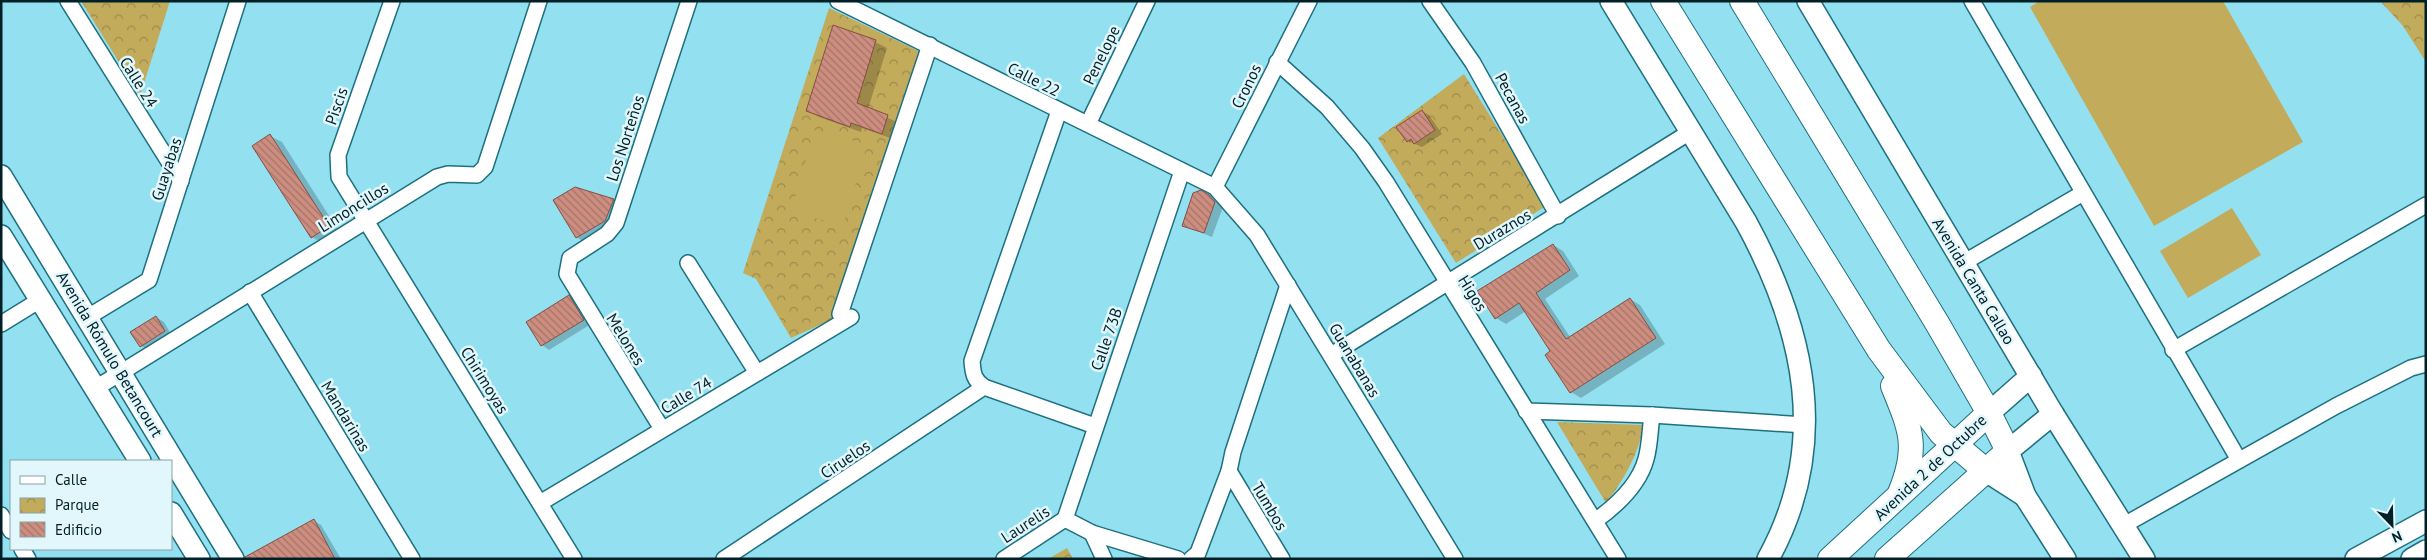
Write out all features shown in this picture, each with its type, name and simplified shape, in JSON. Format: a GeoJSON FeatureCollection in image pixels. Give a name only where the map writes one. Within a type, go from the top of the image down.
{"type":"FeatureCollection","features":[{"type":"Feature","properties":{"kind":"main road"},"geometry":{"type":"LineString","coordinates":[[1664,1],[1878,350],[1917,403],[1953,444],[1986,471]]}},
{"type":"Feature","properties":{"kind":"main road"},"geometry":{"type":"LineString","coordinates":[[1742,1],[1989,412],[2008,451],[1887,559]]}},
{"type":"Feature","properties":{"kind":"main road"},"geometry":{"type":"LineString","coordinates":[[1878,350],[1909,424],[1912,446],[1909,471],[1900,494]]}},
{"type":"Feature","properties":{"kind":"main road","name":"Avenida 2 de Octubre"},"geometry":{"type":"LineString","coordinates":[[1830,559],[1989,412]]}},
{"type":"Feature","properties":{"kind":"street","name":"Calle 24"},"geometry":{"type":"LineString","coordinates":[[68,1],[181,181]]}},
{"type":"Feature","properties":{"kind":"street","name":"Guayabas"},"geometry":{"type":"LineString","coordinates":[[88,317],[149,280],[238,1]]}},
{"type":"Feature","properties":{"kind":"street","name":"Piscis"},"geometry":{"type":"LineString","coordinates":[[366,220],[340,177],[338,155],[392,1]]}},
{"type":"Feature","properties":{"kind":"street","name":"Limoncillos"},"geometry":{"type":"LineString","coordinates":[[96,388],[437,177],[448,174],[477,175],[485,167],[539,1]]}},
{"type":"Feature","properties":{"kind":"street","name":"Los Norteños"},"geometry":{"type":"LineString","coordinates":[[568,264],[576,252],[607,234],[616,223],[689,1]]}},
{"type":"Feature","properties":{"kind":"street","name":"Calle 22"},"geometry":{"type":"LineString","coordinates":[[838,1],[1215,187]]}},
{"type":"Feature","properties":{"kind":"street","name":"Penelope"},"geometry":{"type":"LineString","coordinates":[[1088,124],[1147,1]]}},
{"type":"Feature","properties":{"kind":"street","name":"Cronos"},"geometry":{"type":"LineString","coordinates":[[1215,187],[1309,1]]}},
{"type":"Feature","properties":{"kind":"street","name":"Pecanas"},"geometry":{"type":"LineString","coordinates":[[1430,1],[1473,63],[1558,216]]}},
{"type":"Feature","properties":{"kind":"street"},"geometry":{"type":"LineString","coordinates":[[1611,1],[1746,222],[1767,260],[1797,344],[1803,383],[1805,425],[1801,464],[1793,501],[1778,542],[1768,559]]}},
{"type":"Feature","properties":{"kind":"street","name":"Avenida Canta Callao"},"geometry":{"type":"LineString","coordinates":[[1808,1],[2031,376],[2144,559]]}},
{"type":"Feature","properties":{"kind":"street"},"geometry":{"type":"LineString","coordinates":[[1972,1],[2173,350],[2239,460]]}},
{"type":"Feature","properties":{"kind":"street","name":"Calle 74"},"geometry":{"type":"LineString","coordinates":[[540,504],[757,373],[846,315],[930,45]]}},
{"type":"Feature","properties":{"kind":"street","name":"Higos"},"geometry":{"type":"LineString","coordinates":[[1277,62],[1327,107],[1362,148],[1386,182],[1618,559]]}},
{"type":"Feature","properties":{"kind":"street"},"geometry":{"type":"LineString","coordinates":[[1059,111],[972,361],[973,375],[977,382],[984,387],[1095,426]]}},
{"type":"Feature","properties":{"kind":"street","name":"Duraznos"},"geometry":{"type":"LineString","coordinates":[[1331,355],[1447,282],[1558,216],[1690,132]]}},
{"type":"Feature","properties":{"kind":"street","name":"Calle 73B"},"geometry":{"type":"LineString","coordinates":[[1065,519],[1182,171]]}},
{"type":"Feature","properties":{"kind":"street","name":"Avenida Rómulo Betancourt"},"geometry":{"type":"LineString","coordinates":[[1,176],[233,559]]}},
{"type":"Feature","properties":{"kind":"street","name":"Guanabanas"},"geometry":{"type":"LineString","coordinates":[[1215,187],[1257,235],[1455,559]]}},
{"type":"Feature","properties":{"kind":"street"},"geometry":{"type":"LineString","coordinates":[[1964,263],[2083,193]]}},
{"type":"Feature","properties":{"kind":"street"},"geometry":{"type":"LineString","coordinates":[[2173,350],[2426,205]]}},
{"type":"Feature","properties":{"kind":"street","name":"Chirimoyas"},"geometry":{"type":"LineString","coordinates":[[366,220],[574,559]]}},
{"type":"Feature","properties":{"kind":"street","name":"Avenida Rómulo Betancourt"},"geometry":{"type":"LineString","coordinates":[[1,236],[139,460]]}},
{"type":"Feature","properties":{"kind":"street"},"geometry":{"type":"LineString","coordinates":[[688,262],[757,373]]}},
{"type":"Feature","properties":{"kind":"street","name":"Melones"},"geometry":{"type":"LineString","coordinates":[[568,264],[569,279],[662,430]]}},
{"type":"Feature","properties":{"kind":"street"},"geometry":{"type":"LineString","coordinates":[[1191,559],[1198,553],[1229,471],[1233,452],[1288,285]]}},
{"type":"Feature","properties":{"kind":"street","name":"Mandarinas"},"geometry":{"type":"LineString","coordinates":[[250,292],[412,559]]}},
{"type":"Feature","properties":{"kind":"street"},"geometry":{"type":"LineString","coordinates":[[1,324],[40,300]]}},
{"type":"Feature","properties":{"kind":"street"},"geometry":{"type":"LineString","coordinates":[[2411,368],[2426,353]]}},
{"type":"Feature","properties":{"kind":"street"},"geometry":{"type":"LineString","coordinates":[[2124,525],[2239,460],[2411,368],[2426,364]]}},
{"type":"Feature","properties":{"kind":"street","name":"Avenida 2 de Octubre"},"geometry":{"type":"LineString","coordinates":[[1989,412],[2031,376]]}},
{"type":"Feature","properties":{"kind":"street","name":"Ciruelos"},"geometry":{"type":"LineString","coordinates":[[724,559],[984,387]]}},
{"type":"Feature","properties":{"kind":"street"},"geometry":{"type":"LineString","coordinates":[[1526,411],[1652,415],[1805,425]]}},
{"type":"Feature","properties":{"kind":"street"},"geometry":{"type":"LineString","coordinates":[[2054,414],[2008,451],[2025,496],[2065,559]]}},
{"type":"Feature","properties":{"kind":"street"},"geometry":{"type":"LineString","coordinates":[[1595,521],[1612,509],[1636,481],[1646,459],[1652,415]]}},
{"type":"Feature","properties":{"kind":"street","name":"Tumbos"},"geometry":{"type":"LineString","coordinates":[[1229,471],[1282,559]]}},
{"type":"Feature","properties":{"kind":"street"},"geometry":{"type":"LineString","coordinates":[[1986,471],[2025,496]]}},
{"type":"Feature","properties":{"kind":"street"},"geometry":{"type":"LineString","coordinates":[[172,515],[199,559]]}},
{"type":"Feature","properties":{"kind":"street"},"geometry":{"type":"LineString","coordinates":[[1065,519],[1092,533],[1178,559]]}},
{"type":"Feature","properties":{"kind":"street","name":"Laurelis"},"geometry":{"type":"LineString","coordinates":[[1004,559],[1065,519]]}},
{"type":"Feature","properties":{"kind":"street"},"geometry":{"type":"LineString","coordinates":[[2356,559],[2426,521]]}},
{"type":"Feature","properties":{"kind":"street"},"geometry":{"type":"LineString","coordinates":[[1092,533],[1104,559]]}},
{"type":"Feature","properties":{"kind":"street"},"geometry":{"type":"LineString","coordinates":[[2412,559],[2426,551]]}},
{"type":"Feature","properties":{"kind":"green space"},"geometry":{"type":"Polygon","coordinates":[[[81,1],[170,1],[140,96],[81,1]]]}},
{"type":"Feature","properties":{"kind":"green space"},"geometry":{"type":"Polygon","coordinates":[[[2040,1],[2223,1],[2303,142],[2154,226],[2030,7],[2040,1]]]}},
{"type":"Feature","properties":{"kind":"green space"},"geometry":{"type":"Polygon","coordinates":[[[2380,1],[2426,1],[2426,62],[2403,26],[2380,1]]]}},
{"type":"Feature","properties":{"kind":"green space"},"geometry":{"type":"Polygon","coordinates":[[[829,8],[929,56],[842,315],[791,338],[756,279],[743,273],[829,8]]]}},
{"type":"Feature","properties":{"kind":"green space"},"geometry":{"type":"Polygon","coordinates":[[[1464,74],[1546,206],[1456,263],[1378,138],[1464,74]]]}},
{"type":"Feature","properties":{"kind":"green space"},"geometry":{"type":"Polygon","coordinates":[[[815,130],[867,145],[843,226],[791,211],[815,130]]]}},
{"type":"Feature","properties":{"kind":"green space"},"geometry":{"type":"Polygon","coordinates":[[[2232,208],[2261,255],[2188,298],[2160,251],[2232,208]]]}},
{"type":"Feature","properties":{"kind":"green space"},"geometry":{"type":"Polygon","coordinates":[[[1557,422],[1644,425],[1630,466],[1606,503],[1557,422]]]}},
{"type":"Feature","properties":{"kind":"green space"},"geometry":{"type":"Polygon","coordinates":[[[1067,548],[1073,559],[1048,559],[1067,548]]]}},
{"type":"Feature","properties":{"kind":"building"},"geometry":{"type":"Polygon","coordinates":[[[833,25],[876,40],[857,103],[888,115],[882,134],[851,123],[850,127],[806,111],[833,25]]]}},
{"type":"Feature","properties":{"kind":"building"},"geometry":{"type":"Polygon","coordinates":[[[1422,110],[1435,130],[1414,144],[1411,139],[1407,142],[1396,127],[1422,110]]]}},
{"type":"Feature","properties":{"kind":"building"},"geometry":{"type":"Polygon","coordinates":[[[270,134],[329,226],[311,238],[252,146],[270,134]]]}},
{"type":"Feature","properties":{"kind":"building"},"geometry":{"type":"Polygon","coordinates":[[[575,187],[614,199],[605,221],[576,238],[553,200],[575,187]]]}},
{"type":"Feature","properties":{"kind":"building"},"geometry":{"type":"Polygon","coordinates":[[[1201,190],[1215,202],[1204,233],[1182,226],[1193,193],[1201,190]]]}},
{"type":"Feature","properties":{"kind":"building"},"geometry":{"type":"Polygon","coordinates":[[[1553,244],[1570,270],[1536,293],[1566,339],[1630,298],[1656,338],[1570,393],[1545,355],[1550,351],[1519,303],[1495,319],[1477,291],[1553,244]]]}},
{"type":"Feature","properties":{"kind":"building"},"geometry":{"type":"Polygon","coordinates":[[[569,295],[584,320],[541,346],[526,322],[569,295]]]}},
{"type":"Feature","properties":{"kind":"building"},"geometry":{"type":"Polygon","coordinates":[[[156,316],[165,331],[140,347],[130,332],[156,316]]]}},
{"type":"Feature","properties":{"kind":"building"},"geometry":{"type":"Polygon","coordinates":[[[314,519],[335,559],[245,559],[245,557],[314,519]]]}}]}
